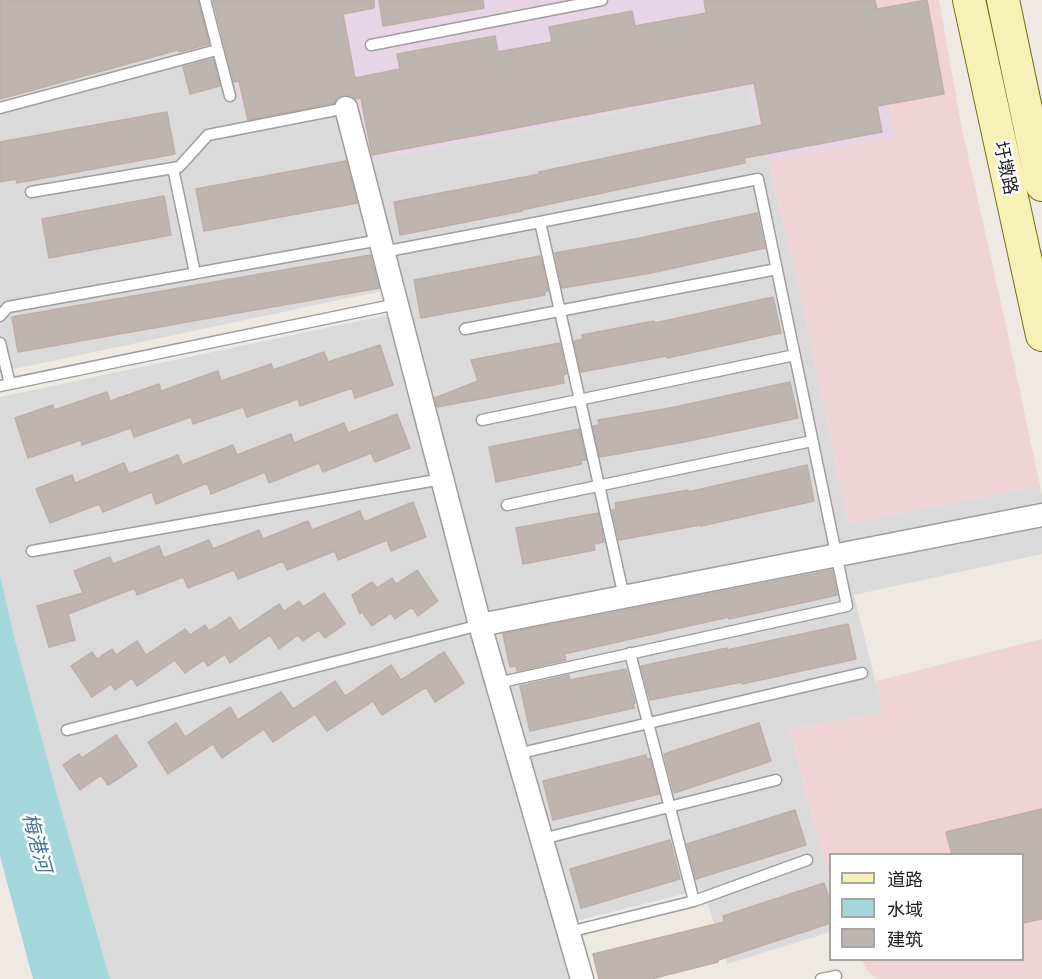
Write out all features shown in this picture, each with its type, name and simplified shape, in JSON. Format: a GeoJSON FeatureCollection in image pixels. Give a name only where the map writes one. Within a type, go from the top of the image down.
{"type":"FeatureCollection","features":[{"type":"Feature","properties":{"kind":"main road","name":"圩墩路"},"geometry":{"type":"LineString","coordinates":[[969,0],[1042,335]]}},
{"type":"Feature","properties":{"kind":"main road","name":"圩墩路"},"geometry":{"type":"LineString","coordinates":[[1003,0],[1042,184]]}},
{"type":"Feature","properties":{"kind":"street"},"geometry":{"type":"LineString","coordinates":[[346,108],[480,625],[582,979]]}},
{"type":"Feature","properties":{"kind":"street"},"geometry":{"type":"LineString","coordinates":[[480,625],[1042,515]]}},
{"type":"Feature","properties":{"kind":"lane"},"geometry":{"type":"LineString","coordinates":[[205,0],[230,96]]}},
{"type":"Feature","properties":{"kind":"lane"},"geometry":{"type":"LineString","coordinates":[[371,45],[602,0]]}},
{"type":"Feature","properties":{"kind":"lane"},"geometry":{"type":"LineString","coordinates":[[0,108],[218,50]]}},
{"type":"Feature","properties":{"kind":"lane"},"geometry":{"type":"LineString","coordinates":[[31,192],[179,167],[208,135],[346,108]]}},
{"type":"Feature","properties":{"kind":"lane"},"geometry":{"type":"LineString","coordinates":[[173,168],[195,273]]}},
{"type":"Feature","properties":{"kind":"lane"},"geometry":{"type":"LineString","coordinates":[[0,316],[8,306],[195,273],[540,222],[758,178],[847,606],[497,683]]}},
{"type":"Feature","properties":{"kind":"lane"},"geometry":{"type":"LineString","coordinates":[[540,222],[624,597]]}},
{"type":"Feature","properties":{"kind":"lane"},"geometry":{"type":"LineString","coordinates":[[465,329],[777,269]]}},
{"type":"Feature","properties":{"kind":"lane"},"geometry":{"type":"LineString","coordinates":[[0,343],[5,385],[397,304]]}},
{"type":"Feature","properties":{"kind":"lane"},"geometry":{"type":"LineString","coordinates":[[482,420],[795,355]]}},
{"type":"Feature","properties":{"kind":"lane"},"geometry":{"type":"LineString","coordinates":[[507,505],[812,441]]}},
{"type":"Feature","properties":{"kind":"lane"},"geometry":{"type":"LineString","coordinates":[[32,551],[442,479]]}},
{"type":"Feature","properties":{"kind":"lane"},"geometry":{"type":"LineString","coordinates":[[67,730],[480,625]]}},
{"type":"Feature","properties":{"kind":"lane"},"geometry":{"type":"LineString","coordinates":[[630,653],[694,901]]}},
{"type":"Feature","properties":{"kind":"lane"},"geometry":{"type":"LineString","coordinates":[[517,754],[862,673]]}},
{"type":"Feature","properties":{"kind":"lane"},"geometry":{"type":"LineString","coordinates":[[542,839],[776,780]]}},
{"type":"Feature","properties":{"kind":"lane"},"geometry":{"type":"LineString","coordinates":[[569,932],[694,901],[807,860]]}},
{"type":"Feature","properties":{"kind":"lane"},"geometry":{"type":"LineString","coordinates":[[821,979],[836,976]]}},
{"type":"Feature","properties":{"kind":"shaded area"},"geometry":{"type":"Polygon","coordinates":[[[0,0],[341,0],[344,17],[229,43],[350,85],[368,161],[747,87],[769,162],[804,310],[848,523],[1040,486],[1042,554],[854,595],[883,712],[790,730],[829,881],[829,932],[727,964],[703,889],[572,922],[509,698],[405,286],[0,372],[0,0]]]}},
{"type":"Feature","properties":{"kind":"shaded area"},"geometry":{"type":"Polygon","coordinates":[[[341,0],[876,0],[894,137],[769,162],[747,87],[368,161],[350,86],[240,105],[229,43],[344,17],[341,0]]]}},
{"type":"Feature","properties":{"kind":"shaded area"},"geometry":{"type":"Polygon","coordinates":[[[876,0],[939,0],[961,124],[1040,486],[848,523],[804,310],[769,162],[894,137],[876,0]]]}},
{"type":"Feature","properties":{"kind":"shaded area"},"geometry":{"type":"Polygon","coordinates":[[[387,315],[489,701],[573,979],[110,979],[15,640],[0,575],[0,397],[387,315]]]}},
{"type":"Feature","properties":{"kind":"shaded area"},"geometry":{"type":"Polygon","coordinates":[[[1042,639],[1042,979],[879,979],[869,973],[862,961],[1024,961],[1024,853],[829,853],[829,881],[790,730],[883,712],[876,681],[1042,639]]]}},
{"type":"Feature","properties":{"kind":"water","name":"梅港河"},"geometry":{"type":"Polygon","coordinates":[[[0,575],[15,640],[110,979],[33,979],[0,856],[0,575]]]}},
{"type":"Feature","properties":{"kind":"building"},"geometry":{"type":"Polygon","coordinates":[[[0,0],[198,0],[209,44],[179,52],[178,50],[0,99],[0,0]]]}},
{"type":"Feature","properties":{"kind":"building"},"geometry":{"type":"Polygon","coordinates":[[[213,0],[374,0],[374,8],[343,14],[355,78],[400,69],[397,54],[495,36],[498,52],[552,42],[549,27],[632,11],[635,26],[706,13],[704,0],[875,0],[877,9],[927,0],[944,94],[877,106],[882,132],[744,158],[745,163],[400,235],[394,202],[540,174],[539,172],[762,125],[754,83],[372,155],[361,98],[356,99],[350,95],[343,95],[334,103],[248,120],[239,81],[234,82],[213,0]]]}},
{"type":"Feature","properties":{"kind":"building"},"geometry":{"type":"Polygon","coordinates":[[[379,0],[483,0],[484,8],[383,26],[379,0]]]}},
{"type":"Feature","properties":{"kind":"building"},"geometry":{"type":"Polygon","coordinates":[[[213,59],[220,86],[190,94],[183,67],[213,59]]]}},
{"type":"Feature","properties":{"kind":"building"},"geometry":{"type":"Polygon","coordinates":[[[167,112],[175,154],[17,183],[16,179],[0,182],[0,142],[167,112]]]}},
{"type":"Feature","properties":{"kind":"building"},"geometry":{"type":"Polygon","coordinates":[[[346,161],[357,203],[204,231],[196,189],[346,161]]]}},
{"type":"Feature","properties":{"kind":"building"},"geometry":{"type":"Polygon","coordinates":[[[164,196],[171,235],[49,258],[42,219],[164,196]]]}},
{"type":"Feature","properties":{"kind":"building"},"geometry":{"type":"Polygon","coordinates":[[[757,213],[765,248],[651,273],[562,288],[555,253],[635,239],[757,213]]]}},
{"type":"Feature","properties":{"kind":"building"},"geometry":{"type":"Polygon","coordinates":[[[370,255],[379,288],[18,352],[12,317],[370,255]]]}},
{"type":"Feature","properties":{"kind":"building"},"geometry":{"type":"Polygon","coordinates":[[[540,256],[548,291],[545,291],[545,295],[421,318],[414,280],[540,256]]]}},
{"type":"Feature","properties":{"kind":"building"},"geometry":{"type":"Polygon","coordinates":[[[773,297],[781,333],[667,358],[667,356],[581,372],[574,341],[583,339],[582,335],[654,321],[655,323],[773,297]]]}},
{"type":"Feature","properties":{"kind":"building"},"geometry":{"type":"Polygon","coordinates":[[[560,343],[566,374],[563,375],[564,383],[437,407],[435,398],[478,381],[471,360],[560,343]]]}},
{"type":"Feature","properties":{"kind":"building"},"geometry":{"type":"Polygon","coordinates":[[[380,345],[393,385],[355,398],[352,388],[300,406],[298,399],[247,417],[243,407],[193,424],[191,417],[134,437],[131,428],[82,445],[81,440],[28,458],[15,418],[53,405],[54,410],[107,392],[110,401],[159,384],[161,391],[218,371],[221,381],[271,364],[273,370],[324,352],[328,362],[380,345]]]}},
{"type":"Feature","properties":{"kind":"building"},"geometry":{"type":"Polygon","coordinates":[[[790,382],[798,418],[600,457],[593,426],[599,425],[598,420],[670,408],[790,382]]]}},
{"type":"Feature","properties":{"kind":"building"},"geometry":{"type":"Polygon","coordinates":[[[397,414],[410,448],[375,462],[371,453],[323,472],[319,463],[269,483],[265,472],[211,494],[207,483],[156,504],[152,492],[103,512],[99,504],[50,523],[36,489],[72,475],[75,483],[124,463],[129,474],[178,455],[182,465],[233,445],[237,455],[291,434],[294,443],[344,423],[348,433],[397,414]]]}},
{"type":"Feature","properties":{"kind":"building"},"geometry":{"type":"Polygon","coordinates":[[[579,429],[586,460],[581,460],[582,464],[496,482],[489,447],[579,429]]]}},
{"type":"Feature","properties":{"kind":"building"},"geometry":{"type":"Polygon","coordinates":[[[807,465],[814,501],[701,526],[619,540],[612,510],[616,510],[615,503],[688,490],[688,492],[807,465]]]}},
{"type":"Feature","properties":{"kind":"building"},"geometry":{"type":"Polygon","coordinates":[[[413,502],[426,537],[391,551],[387,540],[338,560],[335,551],[287,570],[283,561],[238,579],[234,570],[188,588],[183,577],[137,595],[135,588],[68,614],[75,640],[49,647],[37,606],[83,593],[74,571],[110,557],[113,564],[159,546],[164,558],[209,540],[213,549],[259,530],[263,539],[308,521],[312,530],[360,511],[364,522],[413,502]]]}},
{"type":"Feature","properties":{"kind":"building"},"geometry":{"type":"Polygon","coordinates":[[[598,513],[604,542],[594,544],[595,550],[523,564],[516,528],[598,513]]]}},
{"type":"Feature","properties":{"kind":"building"},"geometry":{"type":"Polygon","coordinates":[[[417,570],[438,601],[418,616],[412,607],[395,619],[391,613],[372,626],[362,612],[360,614],[352,595],[372,582],[377,588],[392,578],[396,584],[417,570]]]}},
{"type":"Feature","properties":{"kind":"building"},"geometry":{"type":"Polygon","coordinates":[[[832,570],[837,595],[564,654],[566,660],[517,671],[516,666],[510,667],[503,634],[832,570]]]}},
{"type":"Feature","properties":{"kind":"building"},"geometry":{"type":"Polygon","coordinates":[[[324,593],[345,624],[325,638],[319,630],[303,641],[298,635],[279,649],[270,635],[230,663],[225,654],[208,666],[204,660],[185,673],[175,660],[137,686],[132,678],[115,690],[111,684],[92,697],[71,666],[92,652],[97,659],[112,649],[116,655],[137,641],[146,655],[185,629],[190,635],[205,625],[209,631],[230,617],[239,631],[279,604],[284,611],[299,601],[303,607],[324,593]]]}},
{"type":"Feature","properties":{"kind":"building"},"geometry":{"type":"Polygon","coordinates":[[[848,624],[856,659],[742,684],[742,682],[650,700],[641,666],[848,624]]]}},
{"type":"Feature","properties":{"kind":"building"},"geometry":{"type":"Polygon","coordinates":[[[444,652],[464,683],[435,702],[426,687],[382,715],[373,701],[327,731],[315,714],[273,742],[264,729],[222,758],[213,744],[168,774],[148,742],[176,723],[185,737],[230,707],[238,720],[281,692],[293,709],[335,681],[345,696],[391,665],[401,680],[444,652]]]}},
{"type":"Feature","properties":{"kind":"building"},"geometry":{"type":"Polygon","coordinates":[[[626,669],[635,703],[634,708],[530,731],[520,686],[569,675],[570,680],[626,669]]]}},
{"type":"Feature","properties":{"kind":"building"},"geometry":{"type":"Polygon","coordinates":[[[759,723],[771,761],[674,793],[664,754],[759,723]]]}},
{"type":"Feature","properties":{"kind":"building"},"geometry":{"type":"Polygon","coordinates":[[[116,735],[137,766],[108,785],[101,775],[80,790],[63,765],[79,754],[82,758],[116,735]]]}},
{"type":"Feature","properties":{"kind":"building"},"geometry":{"type":"Polygon","coordinates":[[[646,755],[647,759],[650,759],[659,794],[553,820],[543,781],[646,755]]]}},
{"type":"Feature","properties":{"kind":"building"},"geometry":{"type":"Polygon","coordinates":[[[1042,809],[1042,919],[1024,923],[1024,853],[951,853],[946,832],[1042,809]]]}},
{"type":"Feature","properties":{"kind":"building"},"geometry":{"type":"Polygon","coordinates":[[[795,810],[806,845],[696,879],[687,844],[795,810]]]}},
{"type":"Feature","properties":{"kind":"building"},"geometry":{"type":"Polygon","coordinates":[[[670,840],[680,879],[581,908],[570,869],[670,840]]]}},
{"type":"Feature","properties":{"kind":"building"},"geometry":{"type":"Polygon","coordinates":[[[824,883],[829,898],[829,924],[718,960],[718,962],[651,979],[599,979],[593,954],[724,922],[723,916],[824,883]]]}}]}
